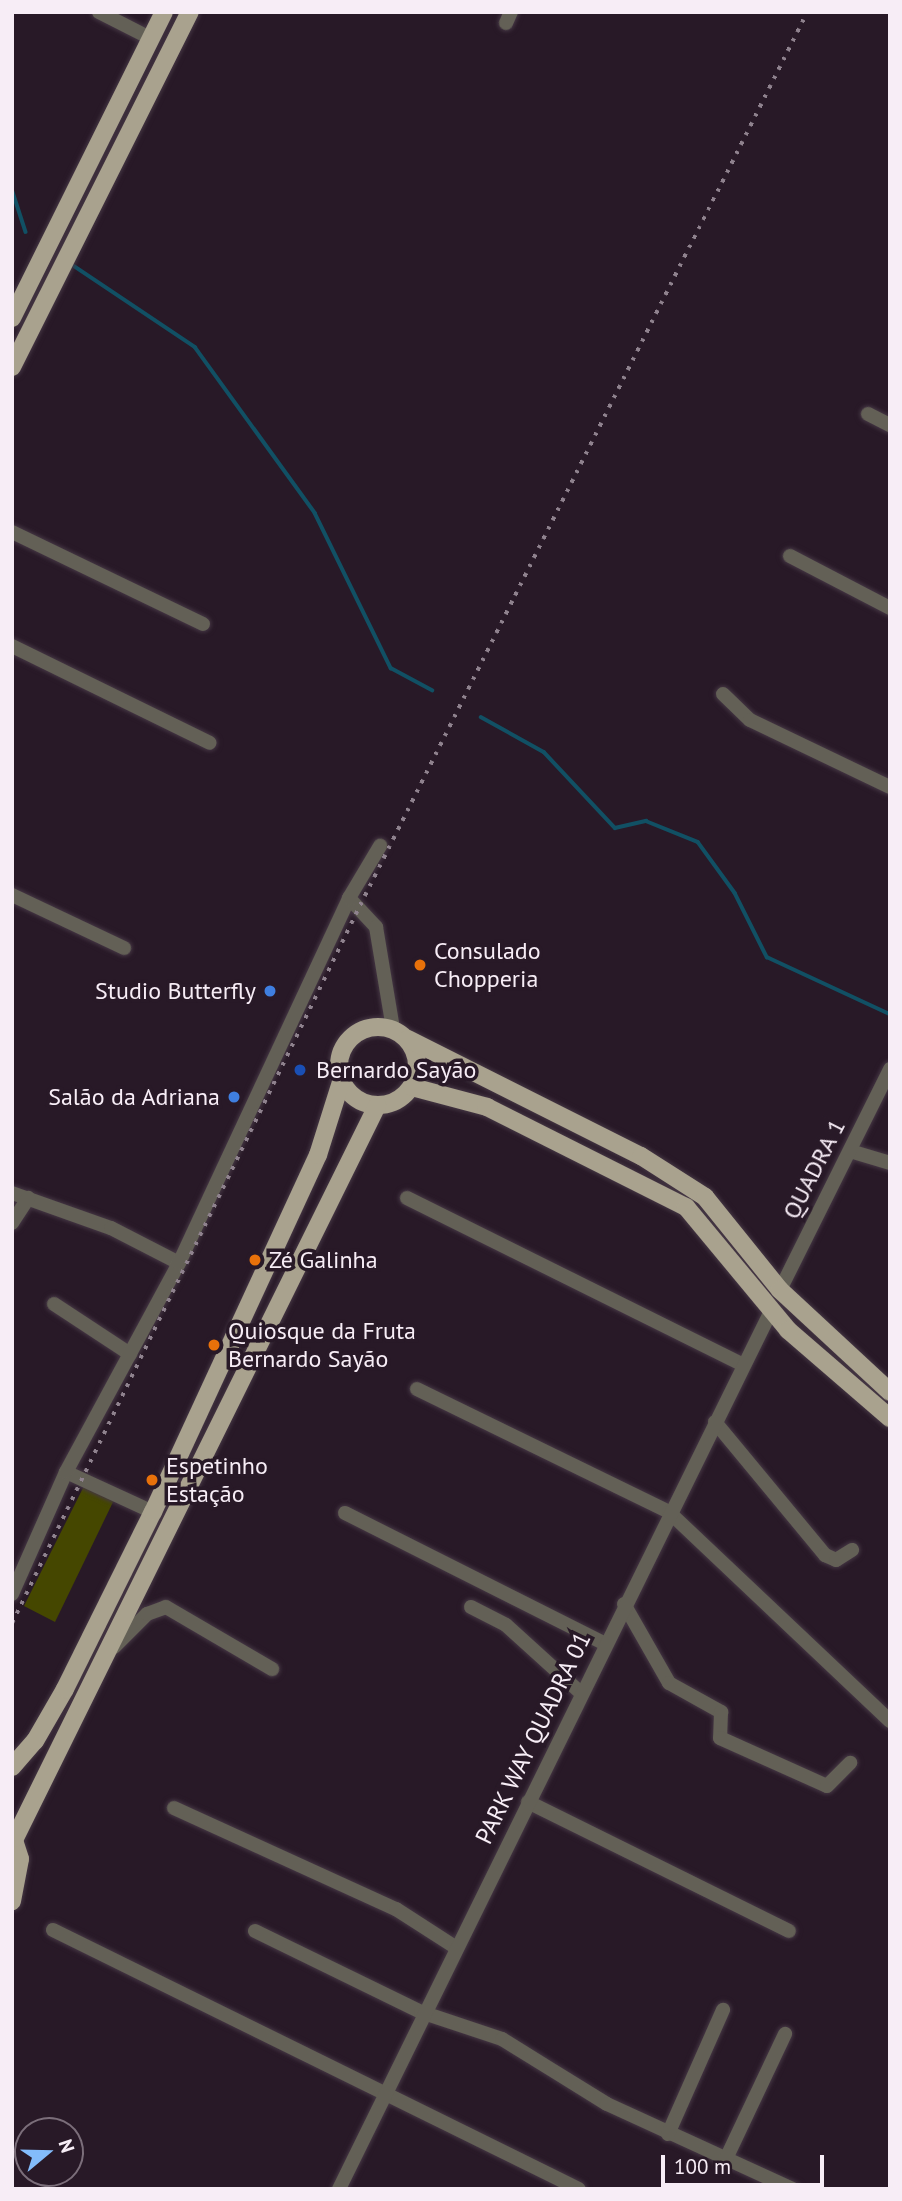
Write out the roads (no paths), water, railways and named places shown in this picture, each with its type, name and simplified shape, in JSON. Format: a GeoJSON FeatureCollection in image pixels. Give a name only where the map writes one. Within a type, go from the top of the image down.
{"type":"FeatureCollection","features":[{"type":"Feature","properties":{"kind":"main road"},"geometry":{"type":"LineString","coordinates":[[12,318],[164,12]]}},
{"type":"Feature","properties":{"kind":"main road"},"geometry":{"type":"LineString","coordinates":[[12,366],[190,12]]}},
{"type":"Feature","properties":{"kind":"main road"},"geometry":{"type":"LineString","coordinates":[[12,1767],[65,1689],[153,1512],[318,1155],[341,1082],[338,1064],[350,1038],[375,1026],[401,1034],[640,1156],[705,1197],[780,1290],[890,1392]]}},
{"type":"Feature","properties":{"kind":"main road"},"geometry":{"type":"LineString","coordinates":[[341,1082],[356,1100],[377,1106],[398,1101],[412,1087],[418,1071],[401,1034]]}},
{"type":"Feature","properties":{"kind":"main road"},"geometry":{"type":"LineString","coordinates":[[412,1087],[487,1107],[686,1207],[772,1309],[841,1380],[890,1418]]}},
{"type":"Feature","properties":{"kind":"main road"},"geometry":{"type":"LineString","coordinates":[[12,1901],[20,1859],[14,1836],[109,1652],[377,1106]]}},
{"type":"Feature","properties":{"kind":"street"},"geometry":{"type":"LineString","coordinates":[[99,12],[150,38]]}},
{"type":"Feature","properties":{"kind":"street"},"geometry":{"type":"LineString","coordinates":[[868,414],[890,425]]}},
{"type":"Feature","properties":{"kind":"street"},"geometry":{"type":"LineString","coordinates":[[12,532],[203,624]]}},
{"type":"Feature","properties":{"kind":"street"},"geometry":{"type":"LineString","coordinates":[[790,555],[890,608]]}},
{"type":"Feature","properties":{"kind":"street"},"geometry":{"type":"LineString","coordinates":[[12,646],[210,743]]}},
{"type":"Feature","properties":{"kind":"street"},"geometry":{"type":"LineString","coordinates":[[723,694],[750,719],[890,787]]}},
{"type":"Feature","properties":{"kind":"street"},"geometry":{"type":"LineString","coordinates":[[12,1594],[66,1472],[179,1263],[349,898],[380,846]]}},
{"type":"Feature","properties":{"kind":"street"},"geometry":{"type":"LineString","coordinates":[[12,895],[124,948]]}},
{"type":"Feature","properties":{"kind":"street"},"geometry":{"type":"LineString","coordinates":[[349,898],[376,927],[401,1034]]}},
{"type":"Feature","properties":{"kind":"street","name":"QUADRA 1"},"geometry":{"type":"LineString","coordinates":[[780,1290],[890,1069]]}},
{"type":"Feature","properties":{"kind":"street"},"geometry":{"type":"LineString","coordinates":[[850,1151],[890,1163]]}},
{"type":"Feature","properties":{"kind":"street"},"geometry":{"type":"LineString","coordinates":[[12,1193],[111,1228],[179,1263]]}},
{"type":"Feature","properties":{"kind":"street"},"geometry":{"type":"LineString","coordinates":[[12,1223],[28,1198]]}},
{"type":"Feature","properties":{"kind":"street"},"geometry":{"type":"LineString","coordinates":[[407,1198],[744,1364]]}},
{"type":"Feature","properties":{"kind":"street"},"geometry":{"type":"LineString","coordinates":[[54,1304],[130,1354]]}},
{"type":"Feature","properties":{"kind":"street","name":"PARK WAY QUADRA 01"},"geometry":{"type":"LineString","coordinates":[[339,2189],[421,2012],[772,1309]]}},
{"type":"Feature","properties":{"kind":"street"},"geometry":{"type":"LineString","coordinates":[[416,1389],[669,1512],[890,1721]]}},
{"type":"Feature","properties":{"kind":"street"},"geometry":{"type":"LineString","coordinates":[[715,1422],[825,1555],[836,1560],[852,1550]]}},
{"type":"Feature","properties":{"kind":"street"},"geometry":{"type":"LineString","coordinates":[[66,1472],[153,1512]]}},
{"type":"Feature","properties":{"kind":"street"},"geometry":{"type":"LineString","coordinates":[[345,1513],[605,1644]]}},
{"type":"Feature","properties":{"kind":"street"},"geometry":{"type":"LineString","coordinates":[[624,1604],[669,1683],[721,1712],[720,1738],[827,1786],[850,1763]]}},
{"type":"Feature","properties":{"kind":"street"},"geometry":{"type":"LineString","coordinates":[[109,1652],[147,1614],[166,1607],[272,1669]]}},
{"type":"Feature","properties":{"kind":"street"},"geometry":{"type":"LineString","coordinates":[[471,1607],[506,1625],[581,1693]]}},
{"type":"Feature","properties":{"kind":"street"},"geometry":{"type":"LineString","coordinates":[[528,1802],[789,1931]]}},
{"type":"Feature","properties":{"kind":"street"},"geometry":{"type":"LineString","coordinates":[[174,1808],[396,1909],[455,1947]]}},
{"type":"Feature","properties":{"kind":"street"},"geometry":{"type":"LineString","coordinates":[[53,1930],[579,2189]]}},
{"type":"Feature","properties":{"kind":"street"},"geometry":{"type":"LineString","coordinates":[[255,1931],[421,2012],[502,2039],[724,2163],[793,2189]]}},
{"type":"Feature","properties":{"kind":"street"},"geometry":{"type":"LineString","coordinates":[[668,2134],[723,2010]]}},
{"type":"Feature","properties":{"kind":"street"},"geometry":{"type":"LineString","coordinates":[[724,2163],[785,2034]]}},
{"type":"Feature","properties":{"kind":"waterway"},"geometry":{"type":"LineString","coordinates":[[12,189],[26,232]]}},
{"type":"Feature","properties":{"kind":"waterway"},"geometry":{"type":"LineString","coordinates":[[74,266],[195,347],[315,513],[391,668],[432,690]]}},
{"type":"Feature","properties":{"kind":"waterway"},"geometry":{"type":"LineString","coordinates":[[481,717],[544,752],[615,828],[646,821],[698,842],[735,893],[767,957],[890,1014]]}},
{"type":"Feature","properties":{"kind":"railway"},"geometry":{"type":"LineString","coordinates":[[12,1623],[360,905],[807,12]]}},
{"type":"Feature","properties":{"kind":"place","name":"Consulado Chopperia"},"geometry":{"type":"Point","coordinates":[420,965]}},
{"type":"Feature","properties":{"kind":"place","name":"Studio Butterfly"},"geometry":{"type":"Point","coordinates":[270,991]}},
{"type":"Feature","properties":{"kind":"place","name":"Bernardo Sayão"},"geometry":{"type":"Point","coordinates":[300,1070]}},
{"type":"Feature","properties":{"kind":"place","name":"Salão da Adriana"},"geometry":{"type":"Point","coordinates":[234,1097]}},
{"type":"Feature","properties":{"kind":"place","name":"Zé Galinha"},"geometry":{"type":"Point","coordinates":[255,1260]}},
{"type":"Feature","properties":{"kind":"place","name":"Quiosque da Fruta Bernardo Sayão"},"geometry":{"type":"Point","coordinates":[214,1345]}},
{"type":"Feature","properties":{"kind":"place","name":"Espetinho Estação"},"geometry":{"type":"Point","coordinates":[152,1480]}}]}
